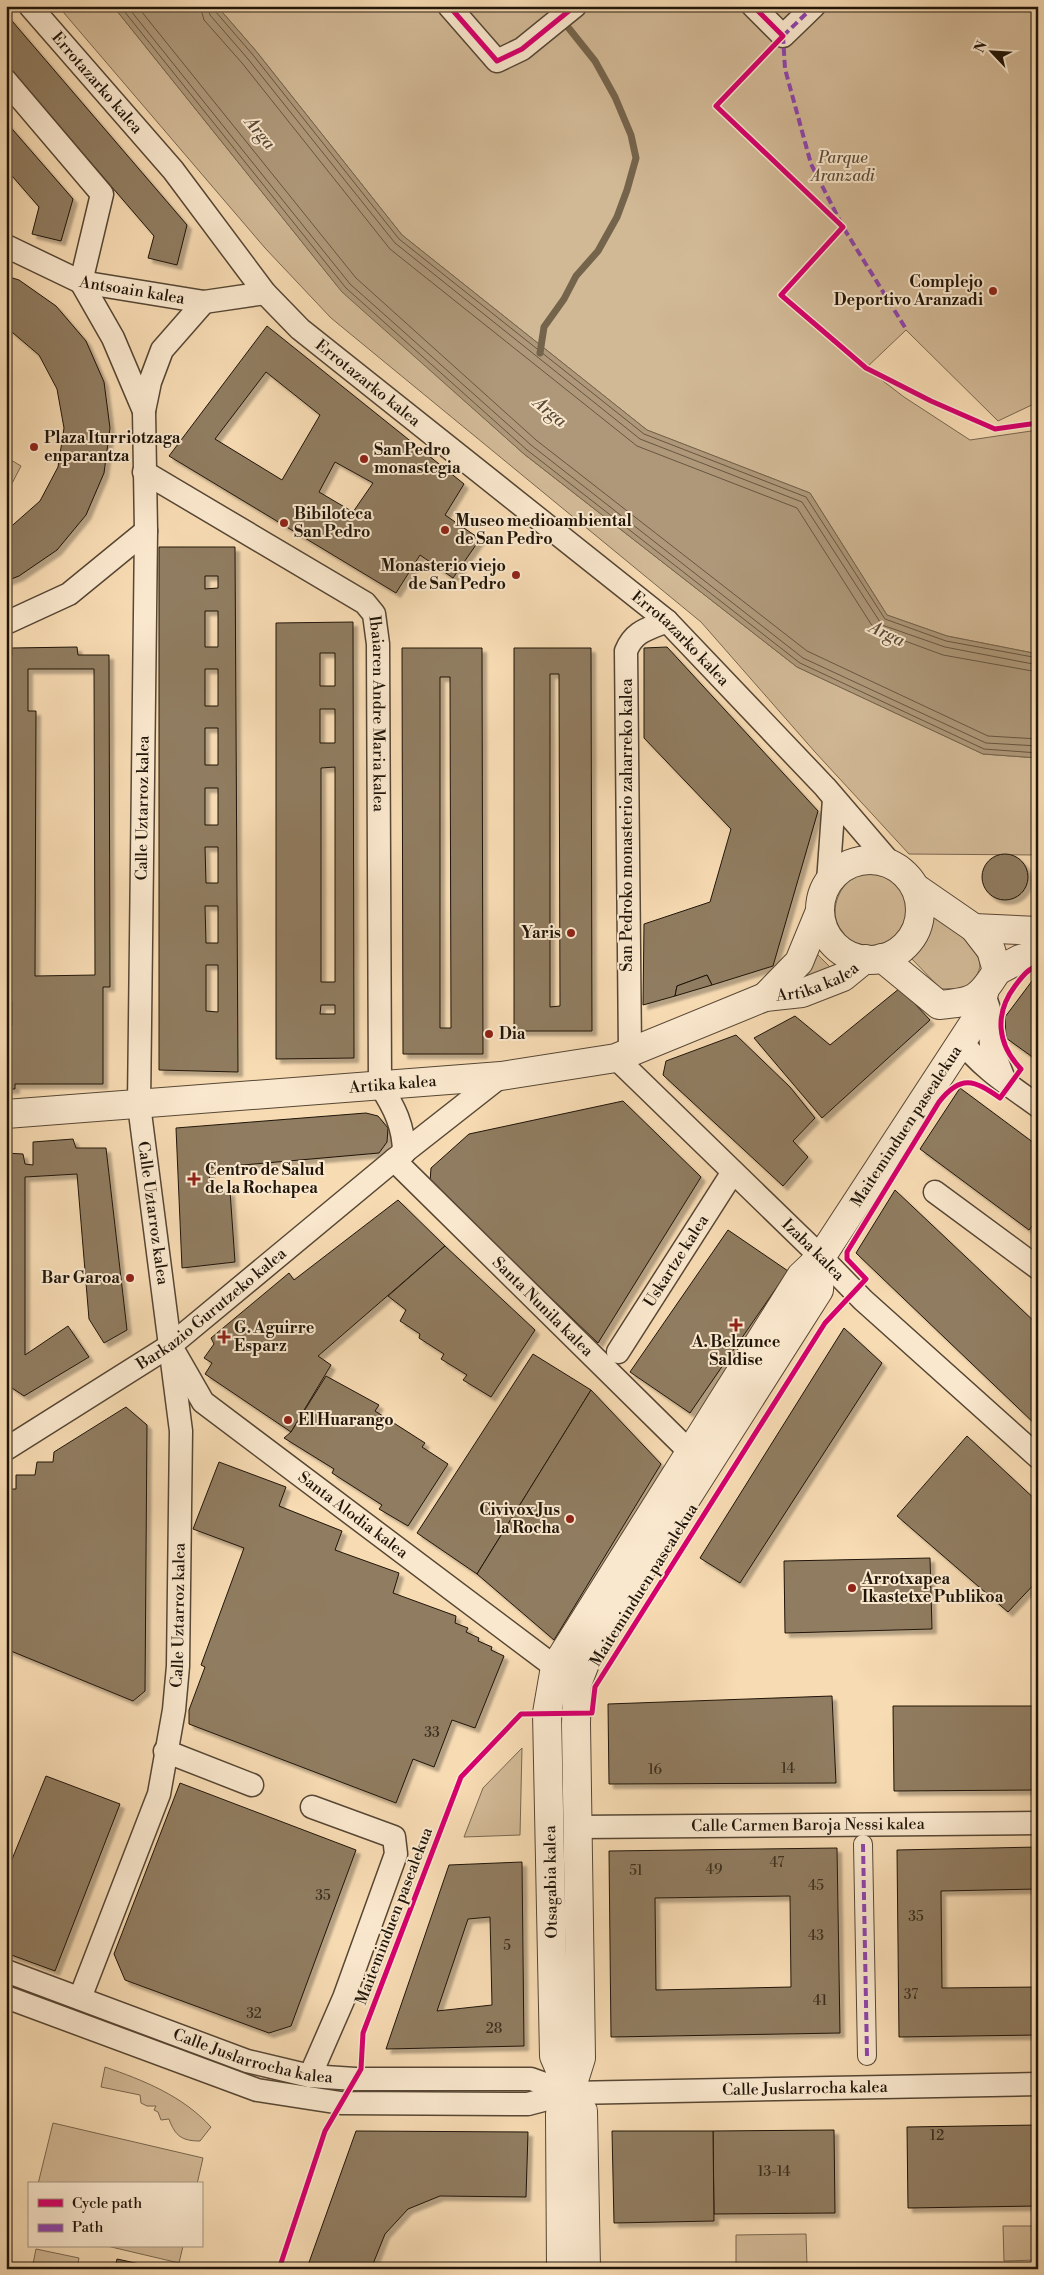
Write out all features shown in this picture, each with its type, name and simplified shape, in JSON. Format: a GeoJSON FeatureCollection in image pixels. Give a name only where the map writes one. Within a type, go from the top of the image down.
{"type":"FeatureCollection","features":[{"type":"Feature","properties":{"kind":"street","name":"Errotazarko kalea"},"geometry":{"type":"LineString","coordinates":[[30,6],[173,170],[265,293],[300,329],[667,621],[834,799],[891,864]]}},
{"type":"Feature","properties":{"kind":"street"},"geometry":{"type":"LineString","coordinates":[[449,6],[497,62],[522,49],[575,6]]}},
{"type":"Feature","properties":{"kind":"street"},"geometry":{"type":"LineString","coordinates":[[753,6],[784,36],[814,6]]}},
{"type":"Feature","properties":{"kind":"street"},"geometry":{"type":"LineString","coordinates":[[6,81],[102,194],[81,282]]}},
{"type":"Feature","properties":{"kind":"street","name":"Antsoain kalea"},"geometry":{"type":"LineString","coordinates":[[6,246],[81,282],[204,302],[265,293]]}},
{"type":"Feature","properties":{"kind":"street","name":"Calle Uztarroz kalea"},"geometry":{"type":"LineString","coordinates":[[81,282],[113,338],[144,411]]}},
{"type":"Feature","properties":{"kind":"street","name":"Calle Uztarroz kalea"},"geometry":{"type":"LineString","coordinates":[[80,1998],[159,1794],[165,1751],[174,1710],[178,1666],[181,1431],[139,1105],[146,531],[144,411],[150,382],[162,350],[204,302]]}},
{"type":"Feature","properties":{"kind":"street","name":"Ibaiaren Andre Maria kalea"},"geometry":{"type":"LineString","coordinates":[[144,472],[365,603],[374,614],[378,644],[380,1085]]}},
{"type":"Feature","properties":{"kind":"street"},"geometry":{"type":"LineString","coordinates":[[6,623],[69,594],[146,531]]}},
{"type":"Feature","properties":{"kind":"street","name":"San Pedroko monasterio zaharreko kalea"},"geometry":{"type":"LineString","coordinates":[[623,1055],[626,651],[631,639],[642,631],[667,621]]}},
{"type":"Feature","properties":{"kind":"street"},"geometry":{"type":"LineString","coordinates":[[834,799],[828,882],[822,896],[820,911],[824,928],[833,944],[847,954],[874,959],[939,1005],[968,1050],[1038,1106]]}},
{"type":"Feature","properties":{"kind":"street"},"geometry":{"type":"LineString","coordinates":[[828,882],[840,869],[856,861],[874,860],[891,864],[906,874],[916,888],[974,928],[991,950],[989,1009],[991,1046],[1006,1082]]}},
{"type":"Feature","properties":{"kind":"street"},"geometry":{"type":"LineString","coordinates":[[874,959],[898,951],[911,939],[919,923],[920,906],[916,888]]}},
{"type":"Feature","properties":{"kind":"street","name":"Artika kalea"},"geometry":{"type":"LineString","coordinates":[[765,997],[799,962],[820,911]]}},
{"type":"Feature","properties":{"kind":"street"},"geometry":{"type":"LineString","coordinates":[[974,928],[1038,930]]}},
{"type":"Feature","properties":{"kind":"street"},"geometry":{"type":"LineString","coordinates":[[939,1005],[965,1003],[1020,959],[1038,954]]}},
{"type":"Feature","properties":{"kind":"street","name":"Artika kalea"},"geometry":{"type":"LineString","coordinates":[[6,1114],[500,1076],[623,1055],[765,997],[802,993],[843,977],[874,959]]}},
{"type":"Feature","properties":{"kind":"street","name":"Maiteminduen pasealekua"},"geometry":{"type":"LineString","coordinates":[[554,1668],[801,1276],[821,1257],[977,1018],[990,982]]}},
{"type":"Feature","properties":{"kind":"street","name":"Izaba kalea"},"geometry":{"type":"LineString","coordinates":[[623,1055],[733,1172],[863,1300],[1038,1457]]}},
{"type":"Feature","properties":{"kind":"street","name":"Barkazio Gurutzeko kalea"},"geometry":{"type":"LineString","coordinates":[[6,1449],[171,1345],[500,1076]]}},
{"type":"Feature","properties":{"kind":"street"},"geometry":{"type":"LineString","coordinates":[[380,1085],[394,1107],[404,1134],[399,1157]]}},
{"type":"Feature","properties":{"kind":"street","name":"Santa Nunila kalea"},"geometry":{"type":"LineString","coordinates":[[399,1157],[691,1453]]}},
{"type":"Feature","properties":{"kind":"street","name":"Uskartze kalea"},"geometry":{"type":"LineString","coordinates":[[618,1352],[733,1172]]}},
{"type":"Feature","properties":{"kind":"street"},"geometry":{"type":"LineString","coordinates":[[935,1192],[1038,1268]]}},
{"type":"Feature","properties":{"kind":"street","name":"Maiteminduen pasealekua"},"geometry":{"type":"LineString","coordinates":[[577,1684],[592,1648],[818,1290],[821,1257]]}},
{"type":"Feature","properties":{"kind":"street","name":"Santa Alodia kalea"},"geometry":{"type":"LineString","coordinates":[[171,1345],[203,1402],[554,1668]]}},
{"type":"Feature","properties":{"kind":"street","name":"Otsagabia kalea"},"geometry":{"type":"LineString","coordinates":[[554,1668],[548,1713],[554,2056],[570,2093],[583,2111],[586,2269]]}},
{"type":"Feature","properties":{"kind":"street","name":"Otsagabia kalea"},"geometry":{"type":"LineString","coordinates":[[561,2269],[560,2114],[570,2093],[581,2058],[577,1684]]}},
{"type":"Feature","properties":{"kind":"street"},"geometry":{"type":"LineString","coordinates":[[165,1751],[252,1785]]}},
{"type":"Feature","properties":{"kind":"street","name":"Maiteminduen pasealekua"},"geometry":{"type":"LineString","coordinates":[[310,2076],[344,1998],[396,1854],[394,1837],[312,1807]]}},
{"type":"Feature","properties":{"kind":"street","name":"Calle Carmen Baroja Nessi kalea"},"geometry":{"type":"LineString","coordinates":[[578,1827],[1038,1823]]}},
{"type":"Feature","properties":{"kind":"street","name":"Calle Carmen Baroja Nessi kalea"},"geometry":{"type":"LineString","coordinates":[[863,1844],[867,2056]]}},
{"type":"Feature","properties":{"kind":"street","name":"Calle Juslarrocha kalea"},"geometry":{"type":"LineString","coordinates":[[6,1971],[247,2061],[310,2076],[355,2079],[531,2079],[570,2093]]}},
{"type":"Feature","properties":{"kind":"street","name":"Calle Juslarrocha kalea"},"geometry":{"type":"LineString","coordinates":[[6,1997],[257,2090],[341,2103],[528,2104],[570,2093],[1038,2084]]}},
{"type":"Feature","properties":{"kind":"green space"},"geometry":{"type":"Polygon","coordinates":[[[58,6],[113,6],[339,288],[524,454],[797,667],[983,754],[1038,758],[1038,855],[909,854],[815,752],[701,622],[331,318],[265,248],[58,6]]]}},
{"type":"Feature","properties":{"kind":"green space","name":"Parque Aranzadi"},"geometry":{"type":"Polygon","coordinates":[[[217,6],[1038,6],[1038,402],[998,421],[906,330],[866,368],[904,397],[970,440],[1038,430],[1038,654],[947,636],[887,615],[810,493],[647,430],[402,235],[256,51],[217,6]]]}},
{"type":"Feature","properties":{"kind":"green space"},"geometry":{"type":"Polygon","coordinates":[[[6,457],[21,466],[6,495],[6,457]]]}},
{"type":"Feature","properties":{"kind":"green space"},"geometry":{"type":"Polygon","coordinates":[[[867,873],[888,878],[900,888],[906,901],[906,916],[901,929],[891,940],[878,946],[859,946],[851,943],[838,925],[836,918],[836,904],[845,885],[852,879],[867,873]]]}},
{"type":"Feature","properties":{"kind":"green space"},"geometry":{"type":"Polygon","coordinates":[[[928,911],[959,934],[978,957],[979,971],[967,988],[941,989],[908,955],[916,943],[928,911]]]}},
{"type":"Feature","properties":{"kind":"green space"},"geometry":{"type":"Polygon","coordinates":[[[814,951],[832,969],[800,984],[814,951]]]}},
{"type":"Feature","properties":{"kind":"green space"},"geometry":{"type":"Polygon","coordinates":[[[522,1748],[520,1835],[464,1837],[483,1788],[522,1748]]]}},
{"type":"Feature","properties":{"kind":"green space"},"geometry":{"type":"Polygon","coordinates":[[[105,2067],[162,2090],[188,2106],[211,2127],[200,2141],[184,2139],[174,2130],[169,2119],[161,2120],[158,2112],[154,2110],[156,2106],[147,2106],[141,2103],[140,2095],[101,2087],[105,2067]]]}},
{"type":"Feature","properties":{"kind":"green space"},"geometry":{"type":"Polygon","coordinates":[[[53,2123],[203,2158],[197,2182],[38,2182],[53,2123]]]}},
{"type":"Feature","properties":{"kind":"green space"},"geometry":{"type":"Polygon","coordinates":[[[1003,2226],[1038,2226],[1038,2260],[1004,2261],[1003,2226]]]}},
{"type":"Feature","properties":{"kind":"green space"},"geometry":{"type":"Polygon","coordinates":[[[806,2234],[807,2265],[736,2266],[736,2235],[806,2234]]]}},
{"type":"Feature","properties":{"kind":"green space"},"geometry":{"type":"Polygon","coordinates":[[[115,2248],[183,2248],[179,2263],[115,2248]]]}},
{"type":"Feature","properties":{"kind":"green space"},"geometry":{"type":"Polygon","coordinates":[[[36,2249],[79,2258],[77,2269],[32,2269],[36,2249]]]}},
{"type":"Feature","properties":{"kind":"water","name":"Arga"},"geometry":{"type":"Polygon","coordinates":[[[113,6],[217,6],[256,51],[402,235],[647,430],[810,493],[887,615],[947,636],[1038,654],[1038,758],[983,754],[797,667],[524,454],[342,292],[113,6]]]}},
{"type":"Feature","properties":{"kind":"building"},"geometry":{"type":"Polygon","coordinates":[[[6,14],[187,225],[177,265],[148,258],[154,236],[6,64],[6,14]]]}},
{"type":"Feature","properties":{"kind":"building"},"geometry":{"type":"Polygon","coordinates":[[[6,122],[73,199],[61,241],[32,234],[39,207],[6,169],[6,122]]]}},
{"type":"Feature","properties":{"kind":"building"},"geometry":{"type":"Polygon","coordinates":[[[6,276],[19,280],[56,306],[86,341],[104,382],[110,428],[104,473],[86,515],[57,550],[19,576],[6,581],[6,531],[40,501],[58,467],[64,428],[57,389],[39,355],[6,327],[6,276]]]}},
{"type":"Feature","properties":{"kind":"building","name":"San Pedro monastegia"},"geometry":{"type":"Polygon","coordinates":[[[267,326],[464,484],[445,515],[480,539],[453,578],[420,555],[396,593],[169,456],[267,326]],[[266,372],[215,439],[282,480],[320,415],[266,372]],[[335,462],[319,492],[353,512],[373,483],[335,462]]]}},
{"type":"Feature","properties":{"kind":"building"},"geometry":{"type":"Polygon","coordinates":[[[159,547],[235,547],[238,1072],[159,1070],[159,547]],[[205,576],[205,589],[218,588],[218,576],[205,576]],[[205,611],[205,647],[218,647],[218,611],[205,611]],[[205,669],[205,706],[218,706],[218,669],[205,669]],[[205,728],[205,765],[218,765],[218,728],[205,728]],[[205,788],[205,825],[218,825],[218,788],[205,788]],[[205,847],[206,883],[218,883],[218,847],[205,847]],[[205,906],[206,943],[218,943],[218,906],[205,906]],[[206,965],[206,1011],[218,1012],[218,965],[206,965]]]}},
{"type":"Feature","properties":{"kind":"building"},"geometry":{"type":"Polygon","coordinates":[[[353,622],[354,1058],[276,1059],[276,623],[353,622]],[[320,653],[320,686],[335,686],[335,653],[320,653]],[[320,709],[320,743],[335,743],[335,709],[320,709]],[[335,767],[321,768],[321,982],[335,982],[335,767]],[[321,1005],[320,1014],[335,1014],[335,1005],[321,1005]]]}},
{"type":"Feature","properties":{"kind":"building"},"geometry":{"type":"Polygon","coordinates":[[[77,647],[78,655],[109,655],[110,987],[103,987],[103,1084],[15,1084],[15,1089],[6,1089],[6,1026],[12,1026],[12,1002],[6,1002],[6,656],[12,656],[12,648],[77,647]],[[28,669],[28,711],[36,711],[35,976],[95,975],[94,669],[28,669]]]}},
{"type":"Feature","properties":{"kind":"building"},"geometry":{"type":"Polygon","coordinates":[[[667,647],[818,811],[773,966],[712,985],[707,975],[677,986],[675,996],[643,1005],[644,924],[710,902],[731,829],[644,738],[644,648],[667,647]]]}},
{"type":"Feature","properties":{"kind":"building"},"geometry":{"type":"Polygon","coordinates":[[[402,648],[482,648],[483,1054],[403,1054],[402,648]],[[440,677],[440,1028],[451,1028],[450,677],[440,677]]]}},
{"type":"Feature","properties":{"kind":"building"},"geometry":{"type":"Polygon","coordinates":[[[514,648],[591,648],[592,1031],[514,1031],[514,648]],[[550,674],[550,1007],[560,1006],[559,674],[550,674]]]}},
{"type":"Feature","properties":{"kind":"building"},"geometry":{"type":"Polygon","coordinates":[[[1000,854],[1010,854],[1022,860],[1027,868],[1027,886],[1022,894],[1014,899],[1000,900],[992,897],[985,890],[982,882],[982,872],[985,864],[992,857],[1000,854]]]}},
{"type":"Feature","properties":{"kind":"building"},"geometry":{"type":"Polygon","coordinates":[[[1038,973],[1038,1061],[1006,1038],[1005,1017],[1038,973]]]}},
{"type":"Feature","properties":{"kind":"building"},"geometry":{"type":"Polygon","coordinates":[[[707,975],[712,985],[675,996],[677,986],[707,975]]]}},
{"type":"Feature","properties":{"kind":"building"},"geometry":{"type":"Polygon","coordinates":[[[900,988],[930,1020],[822,1118],[754,1038],[795,1016],[830,1045],[900,988]]]}},
{"type":"Feature","properties":{"kind":"building"},"geometry":{"type":"Polygon","coordinates":[[[736,1035],[790,1087],[815,1118],[793,1141],[808,1157],[783,1186],[663,1075],[666,1061],[736,1035]]]}},
{"type":"Feature","properties":{"kind":"building"},"geometry":{"type":"Polygon","coordinates":[[[960,1088],[1038,1146],[1038,1218],[1029,1230],[920,1149],[960,1088]]]}},
{"type":"Feature","properties":{"kind":"building"},"geometry":{"type":"Polygon","coordinates":[[[623,1101],[701,1177],[598,1343],[430,1182],[431,1168],[469,1134],[623,1101]]]}},
{"type":"Feature","properties":{"kind":"building","name":"Centro de Salud de la Rochapea"},"geometry":{"type":"Polygon","coordinates":[[[366,1113],[378,1116],[388,1128],[387,1142],[379,1153],[209,1168],[210,1193],[230,1191],[235,1262],[182,1268],[176,1128],[366,1113]]]}},
{"type":"Feature","properties":{"kind":"building"},"geometry":{"type":"Polygon","coordinates":[[[73,1139],[76,1148],[106,1148],[127,1330],[104,1343],[89,1319],[77,1174],[25,1177],[25,1355],[68,1326],[89,1357],[24,1396],[6,1384],[6,1153],[23,1154],[25,1164],[33,1165],[33,1142],[73,1139]]]}},
{"type":"Feature","properties":{"kind":"building"},"geometry":{"type":"Polygon","coordinates":[[[895,1190],[1038,1325],[1038,1427],[856,1253],[895,1190]]]}},
{"type":"Feature","properties":{"kind":"building"},"geometry":{"type":"Polygon","coordinates":[[[398,1200],[445,1246],[318,1356],[331,1365],[291,1432],[205,1374],[212,1363],[204,1358],[214,1344],[211,1338],[289,1273],[294,1280],[398,1200]]]}},
{"type":"Feature","properties":{"kind":"building"},"geometry":{"type":"Polygon","coordinates":[[[728,1230],[788,1271],[690,1413],[630,1372],[728,1230]]]}},
{"type":"Feature","properties":{"kind":"building"},"geometry":{"type":"Polygon","coordinates":[[[445,1246],[535,1330],[491,1397],[463,1380],[467,1375],[441,1359],[444,1354],[419,1338],[420,1334],[400,1321],[406,1310],[388,1296],[445,1246]]]}},
{"type":"Feature","properties":{"kind":"building"},"geometry":{"type":"Polygon","coordinates":[[[844,1328],[882,1363],[740,1583],[700,1558],[844,1328]]]}},
{"type":"Feature","properties":{"kind":"building"},"geometry":{"type":"Polygon","coordinates":[[[533,1354],[591,1390],[477,1574],[417,1533],[533,1354]]]}},
{"type":"Feature","properties":{"kind":"building"},"geometry":{"type":"Polygon","coordinates":[[[326,1376],[379,1405],[375,1411],[425,1443],[422,1447],[448,1464],[408,1526],[379,1509],[382,1505],[332,1473],[334,1469],[284,1438],[291,1432],[326,1376]]]}},
{"type":"Feature","properties":{"kind":"building","name":"Civivox Jus la Rocha"},"geometry":{"type":"Polygon","coordinates":[[[591,1390],[661,1464],[554,1640],[477,1574],[591,1390]]]}},
{"type":"Feature","properties":{"kind":"building"},"geometry":{"type":"Polygon","coordinates":[[[126,1407],[147,1425],[145,1691],[133,1701],[6,1649],[6,1489],[16,1489],[16,1475],[35,1475],[37,1462],[53,1462],[54,1452],[126,1407]]]}},
{"type":"Feature","properties":{"kind":"building"},"geometry":{"type":"Polygon","coordinates":[[[967,1436],[1038,1502],[1038,1580],[1008,1612],[897,1516],[967,1436]]]}},
{"type":"Feature","properties":{"kind":"building"},"geometry":{"type":"Polygon","coordinates":[[[219,1462],[286,1487],[279,1506],[342,1531],[335,1550],[399,1573],[393,1593],[456,1616],[455,1623],[468,1628],[466,1632],[479,1638],[478,1641],[492,1647],[491,1650],[504,1656],[475,1728],[452,1720],[434,1767],[413,1759],[396,1803],[189,1724],[189,1710],[205,1667],[201,1665],[244,1548],[193,1529],[219,1462]]]}},
{"type":"Feature","properties":{"kind":"building"},"geometry":{"type":"Polygon","coordinates":[[[930,1558],[932,1629],[785,1633],[784,1561],[930,1558]]]}},
{"type":"Feature","properties":{"kind":"building"},"geometry":{"type":"Polygon","coordinates":[[[832,1696],[836,1783],[609,1784],[608,1704],[832,1696]]]}},
{"type":"Feature","properties":{"kind":"building"},"geometry":{"type":"Polygon","coordinates":[[[893,1706],[1038,1706],[1038,1790],[894,1791],[893,1706]]]}},
{"type":"Feature","properties":{"kind":"building"},"geometry":{"type":"Polygon","coordinates":[[[46,1776],[120,1804],[55,1971],[6,1953],[6,1874],[46,1776]]]}},
{"type":"Feature","properties":{"kind":"building"},"geometry":{"type":"Polygon","coordinates":[[[180,1783],[356,1850],[291,2026],[269,2033],[125,1980],[114,1954],[180,1783]]]}},
{"type":"Feature","properties":{"kind":"building"},"geometry":{"type":"Polygon","coordinates":[[[1038,1847],[1038,1889],[941,1891],[942,1988],[1038,1987],[1038,2035],[899,2037],[897,1850],[1038,1847]]]}},
{"type":"Feature","properties":{"kind":"building"},"geometry":{"type":"Polygon","coordinates":[[[837,1848],[840,2033],[611,2037],[609,1851],[837,1848]],[[790,1896],[655,1898],[656,1990],[791,1987],[790,1896]]]}},
{"type":"Feature","properties":{"kind":"building"},"geometry":{"type":"Polygon","coordinates":[[[522,1862],[524,2046],[386,2049],[449,1865],[522,1862]],[[490,1917],[468,1919],[437,2011],[492,2005],[490,1917]]]}},
{"type":"Feature","properties":{"kind":"building"},"geometry":{"type":"Polygon","coordinates":[[[1038,2125],[1038,2206],[908,2208],[907,2127],[1038,2125]]]}},
{"type":"Feature","properties":{"kind":"building"},"geometry":{"type":"Polygon","coordinates":[[[834,2130],[835,2213],[714,2214],[713,2131],[834,2130]]]}},
{"type":"Feature","properties":{"kind":"building"},"geometry":{"type":"Polygon","coordinates":[[[356,2131],[528,2132],[526,2197],[440,2196],[408,2209],[385,2234],[371,2269],[307,2268],[356,2131]]]}},
{"type":"Feature","properties":{"kind":"building"},"geometry":{"type":"Polygon","coordinates":[[[612,2131],[713,2131],[714,2221],[614,2223],[612,2131]]]}},
{"type":"Feature","properties":{"kind":"building"},"geometry":{"type":"Polygon","coordinates":[[[117,2259],[163,2269],[115,2269],[117,2259]]]}},
{"type":"Feature","properties":{"kind":"waterway"},"geometry":{"type":"LineString","coordinates":[[540,353],[544,327],[564,299],[576,276],[598,251],[617,217],[636,158],[631,135],[615,97],[595,61],[551,6]]}},
{"type":"Feature","properties":{"kind":"marked path"},"geometry":{"type":"LineString","coordinates":[[783,36],[814,6]]}},
{"type":"Feature","properties":{"kind":"marked path"},"geometry":{"type":"LineString","coordinates":[[783,36],[785,69],[811,164],[843,227],[906,329]]}},
{"type":"Feature","properties":{"kind":"marked path"},"geometry":{"type":"LineString","coordinates":[[863,1844],[867,2056]]}},
{"type":"Feature","properties":{"kind":"cycle path"},"geometry":{"type":"LineString","coordinates":[[449,6],[497,61],[522,49],[575,6]]}},
{"type":"Feature","properties":{"kind":"cycle path"},"geometry":{"type":"LineString","coordinates":[[753,6],[783,36],[716,106],[843,227],[781,295],[866,368],[931,401],[995,429],[1038,423]]}},
{"type":"Feature","properties":{"kind":"cycle path"},"geometry":{"type":"LineString","coordinates":[[279,2269],[325,2131],[361,2069],[363,2033],[461,1777],[521,1714],[592,1713],[595,1687],[825,1323],[866,1279],[847,1259],[847,1252],[939,1102],[954,1087],[968,1083],[983,1087],[1000,1098],[1021,1069],[1013,1059],[1003,1039],[1001,1018],[1008,997],[1015,986],[1028,971],[1038,966]]}},
{"type":"Feature","properties":{"kind":"place","name":"Complejo Deportivo Aranzadi"},"geometry":{"type":"Point","coordinates":[993,291]}},
{"type":"Feature","properties":{"kind":"place","name":"Plaza Iturriotzaga enparantza"},"geometry":{"type":"Point","coordinates":[34,447]}},
{"type":"Feature","properties":{"kind":"place","name":"San Pedro monastegia"},"geometry":{"type":"Point","coordinates":[364,459]}},
{"type":"Feature","properties":{"kind":"place","name":"Bibiloteca San Pedro"},"geometry":{"type":"Point","coordinates":[284,523]}},
{"type":"Feature","properties":{"kind":"place","name":"Museo medioambiental de San Pedro"},"geometry":{"type":"Point","coordinates":[445,530]}},
{"type":"Feature","properties":{"kind":"place","name":"Monasterio viejo de San Pedro"},"geometry":{"type":"Point","coordinates":[516,575]}},
{"type":"Feature","properties":{"kind":"place","name":"Yaris"},"geometry":{"type":"Point","coordinates":[571,933]}},
{"type":"Feature","properties":{"kind":"place","name":"Dia"},"geometry":{"type":"Point","coordinates":[489,1034]}},
{"type":"Feature","properties":{"kind":"place","name":"Centro de Salud de la Rochapea"},"geometry":{"type":"Point","coordinates":[194,1179]}},
{"type":"Feature","properties":{"kind":"place","name":"Bar Garoa"},"geometry":{"type":"Point","coordinates":[130,1278]}},
{"type":"Feature","properties":{"kind":"place","name":"A. Belzunce Saldise"},"geometry":{"type":"Point","coordinates":[736,1325]}},
{"type":"Feature","properties":{"kind":"place","name":"G. Aguirre Esparz"},"geometry":{"type":"Point","coordinates":[224,1337]}},
{"type":"Feature","properties":{"kind":"place","name":"El Huarango"},"geometry":{"type":"Point","coordinates":[288,1420]}},
{"type":"Feature","properties":{"kind":"place","name":"Civivox Jus la Rocha"},"geometry":{"type":"Point","coordinates":[570,1519]}},
{"type":"Feature","properties":{"kind":"place","name":"Arrotxapea Ikastetxe Publikoa"},"geometry":{"type":"Point","coordinates":[852,1588]}}]}
